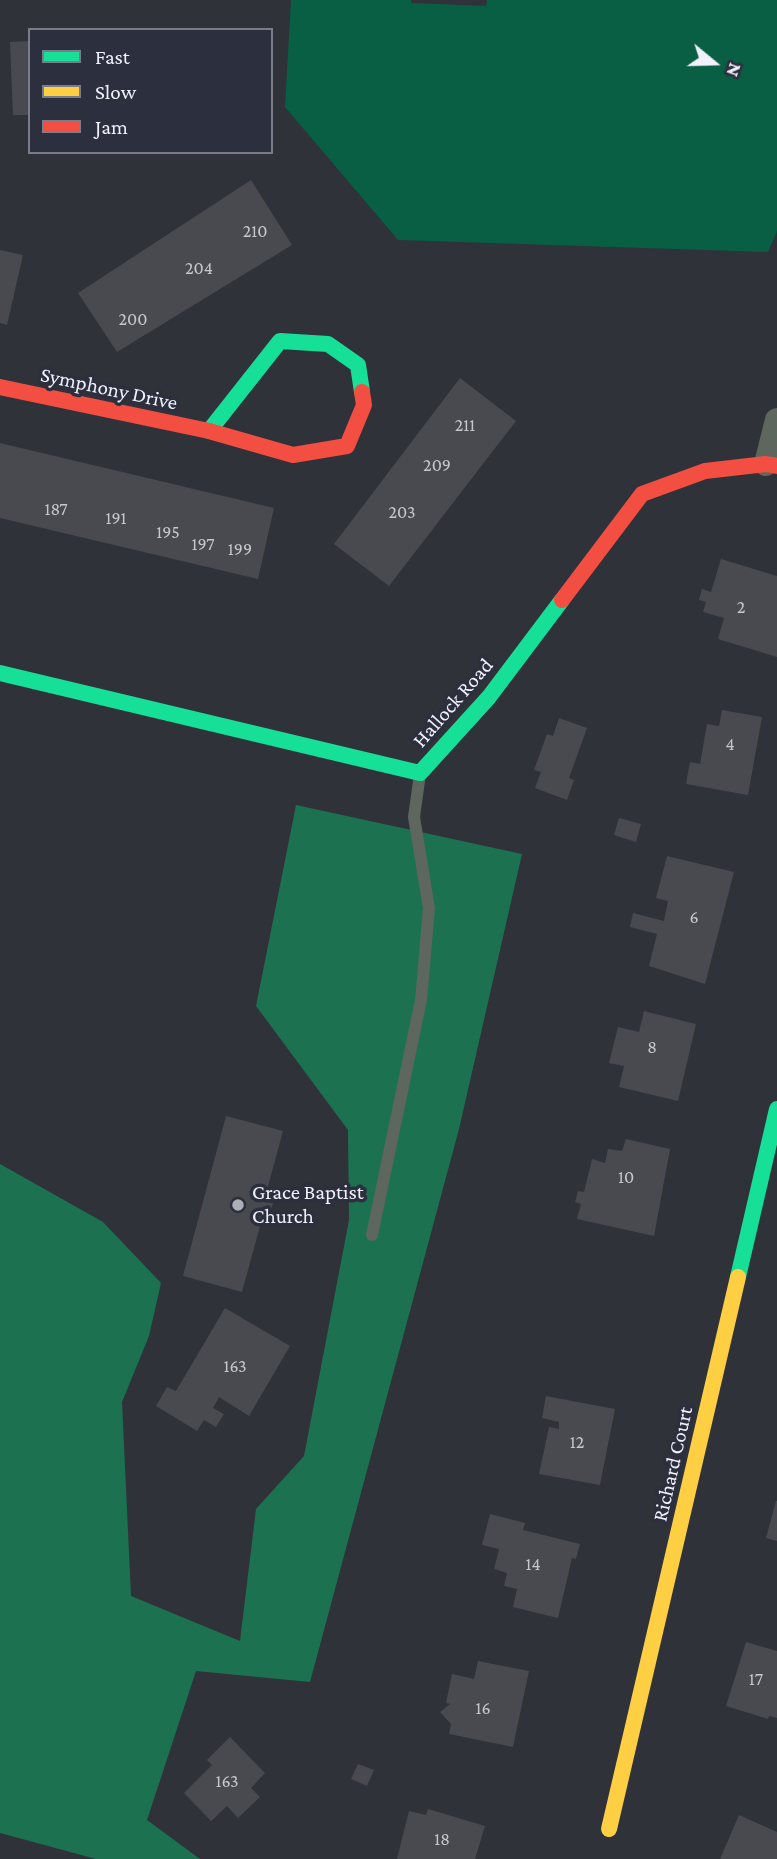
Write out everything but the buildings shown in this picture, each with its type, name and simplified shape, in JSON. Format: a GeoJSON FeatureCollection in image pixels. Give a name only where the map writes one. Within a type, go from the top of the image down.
{"type":"FeatureCollection","features":[{"type":"Feature","properties":{"kind":"street","name":"Symphony Drive"},"geometry":{"type":"LineString","coordinates":[[0,387],[209,431],[293,455],[347,446],[364,405],[358,365],[328,344],[280,341],[209,431]]}},
{"type":"Feature","properties":{"kind":"street"},"geometry":{"type":"LineString","coordinates":[[771,465],[777,419]]}},
{"type":"Feature","properties":{"kind":"street","name":"Hallock Road"},"geometry":{"type":"LineString","coordinates":[[0,673],[420,773],[489,697],[642,494],[705,471],[771,465]]}},
{"type":"Feature","properties":{"kind":"street","name":"Richard Court"},"geometry":{"type":"LineString","coordinates":[[609,1829],[777,1109]]}},
{"type":"Feature","properties":{"kind":"lane"},"geometry":{"type":"LineString","coordinates":[[372,1235],[421,1000],[429,908],[414,817],[420,773]]}},
{"type":"Feature","properties":{"kind":"green space"},"geometry":{"type":"Polygon","coordinates":[[[291,0],[411,0],[411,3],[486,6],[487,0],[777,0],[777,231],[768,252],[398,240],[285,107],[291,0]]]}},
{"type":"Feature","properties":{"kind":"green space"},"geometry":{"type":"Polygon","coordinates":[[[296,805],[522,854],[459,1129],[310,1682],[196,1671],[147,1820],[200,1859],[96,1859],[0,1833],[0,1164],[103,1222],[161,1283],[149,1336],[122,1402],[131,1596],[240,1641],[256,1509],[304,1456],[349,1220],[348,1130],[256,1006],[296,805]]]}},
{"type":"Feature","properties":{"kind":"traffic: fast"},"geometry":{"type":"LineString","coordinates":[[209,431],[280,341],[328,344],[358,365],[362,392]]}},
{"type":"Feature","properties":{"kind":"traffic: fast"},"geometry":{"type":"LineString","coordinates":[[0,673],[420,773],[489,697],[562,600]]}},
{"type":"Feature","properties":{"kind":"traffic: fast"},"geometry":{"type":"LineString","coordinates":[[738,1277],[777,1109]]}},
{"type":"Feature","properties":{"kind":"traffic: slow"},"geometry":{"type":"LineString","coordinates":[[609,1829],[738,1277]]}},
{"type":"Feature","properties":{"kind":"traffic: jam"},"geometry":{"type":"LineString","coordinates":[[0,387],[209,431],[293,455],[347,446],[364,405],[362,392]]}},
{"type":"Feature","properties":{"kind":"traffic: jam"},"geometry":{"type":"LineString","coordinates":[[562,600],[642,494],[705,471],[766,464],[777,466]]}},
{"type":"Feature","properties":{"kind":"place","name":"Grace Baptist Church"},"geometry":{"type":"Point","coordinates":[238,1205]}}]}
